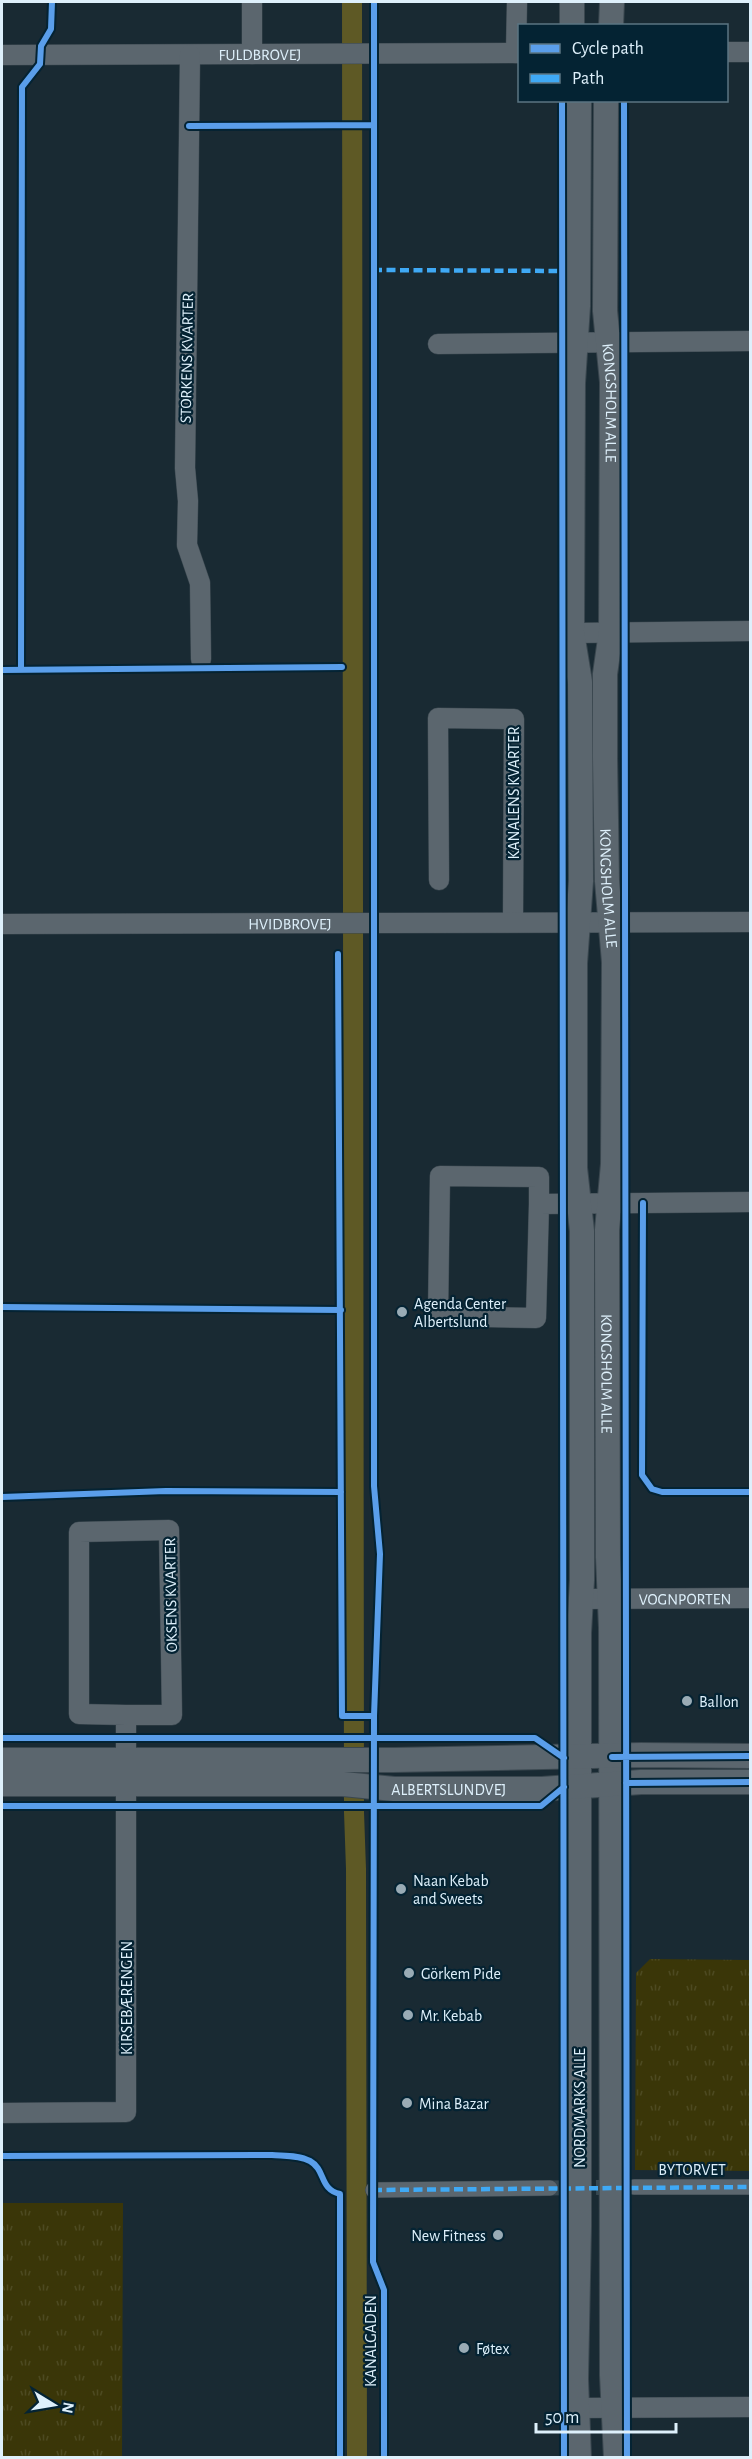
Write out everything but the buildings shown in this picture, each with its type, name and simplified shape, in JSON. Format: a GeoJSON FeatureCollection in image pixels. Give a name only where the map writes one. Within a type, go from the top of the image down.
{"type":"FeatureCollection","features":[{"type":"Feature","properties":{"kind":"street"},"geometry":{"type":"LineString","coordinates":[[252,2],[252,54]]}},
{"type":"Feature","properties":{"kind":"street"},"geometry":{"type":"LineString","coordinates":[[517,2],[518,53]]}},
{"type":"Feature","properties":{"kind":"street"},"geometry":{"type":"LineString","coordinates":[[572,2],[572,24]]}},
{"type":"Feature","properties":{"kind":"street"},"geometry":{"type":"LineString","coordinates":[[611,24],[612,2]]}},
{"type":"Feature","properties":{"kind":"street"},"geometry":{"type":"LineString","coordinates":[[728,52],[750,52]]}},
{"type":"Feature","properties":{"kind":"street","name":"FULDBROVEJ"},"geometry":{"type":"LineString","coordinates":[[2,55],[518,53]]}},
{"type":"Feature","properties":{"kind":"street","name":"STORKENS KVARTER"},"geometry":{"type":"LineString","coordinates":[[190,55],[184,468],[188,501],[188,545],[200,583],[201,659]]}},
{"type":"Feature","properties":{"kind":"street","name":"KONGSHOLM ALLE"},"geometry":{"type":"LineString","coordinates":[[579,102],[578,306],[573,383],[573,633],[580,682],[582,881],[575,1008],[575,1168],[582,1254],[580,1758]]}},
{"type":"Feature","properties":{"kind":"street","name":"KONGSHOLM ALLE"},"geometry":{"type":"LineString","coordinates":[[606,102],[605,311],[612,382],[611,632],[605,675],[607,881],[614,962],[613,1164],[607,1253],[608,1557],[612,1784]]}},
{"type":"Feature","properties":{"kind":"street"},"geometry":{"type":"LineString","coordinates":[[438,344],[750,341]]}},
{"type":"Feature","properties":{"kind":"street"},"geometry":{"type":"LineString","coordinates":[[573,633],[750,632]]}},
{"type":"Feature","properties":{"kind":"street","name":"KANALENS KVARTER"},"geometry":{"type":"LineString","coordinates":[[439,880],[438,718],[514,719],[513,922]]}},
{"type":"Feature","properties":{"kind":"street","name":"HVIDBROVEJ"},"geometry":{"type":"LineString","coordinates":[[2,924],[750,922]]}},
{"type":"Feature","properties":{"kind":"street"},"geometry":{"type":"LineString","coordinates":[[440,1176],[538,1177],[539,1204],[536,1318],[438,1316],[440,1176]]}},
{"type":"Feature","properties":{"kind":"street"},"geometry":{"type":"LineString","coordinates":[[539,1204],[750,1202]]}},
{"type":"Feature","properties":{"kind":"street","name":"OKSENS KVARTER"},"geometry":{"type":"LineString","coordinates":[[169,1530],[172,1715],[126,1715],[79,1714],[79,1532],[169,1530]]}},
{"type":"Feature","properties":{"kind":"street","name":"VOGNPORTEN"},"geometry":{"type":"LineString","coordinates":[[581,1599],[750,1598]]}},
{"type":"Feature","properties":{"kind":"street"},"geometry":{"type":"LineString","coordinates":[[126,1715],[126,1760]]}},
{"type":"Feature","properties":{"kind":"street","name":"ALBERTSLUNDVEJ"},"geometry":{"type":"LineString","coordinates":[[2,1760],[394,1760],[750,1756]]}},
{"type":"Feature","properties":{"kind":"street","name":"NORDMARKS ALLE"},"geometry":{"type":"LineString","coordinates":[[579,2457],[576,2408],[579,2227],[580,1758]]}},
{"type":"Feature","properties":{"kind":"street","name":"KIRSEBÆRENGEN"},"geometry":{"type":"LineString","coordinates":[[2,2113],[126,2112],[126,1760]]}},
{"type":"Feature","properties":{"kind":"street","name":"ALBERTSLUNDVEJ"},"geometry":{"type":"LineString","coordinates":[[2,1784],[343,1784],[394,1788],[542,1789],[612,1784],[750,1782]]}},
{"type":"Feature","properties":{"kind":"street","name":"NORDMARKS ALLE"},"geometry":{"type":"LineString","coordinates":[[612,1784],[612,2375],[616,2457]]}},
{"type":"Feature","properties":{"kind":"street","name":"BYTORVET"},"geometry":{"type":"LineString","coordinates":[[634,2187],[750,2187]]}},
{"type":"Feature","properties":{"kind":"street"},"geometry":{"type":"LineString","coordinates":[[373,2190],[550,2188]]}},
{"type":"Feature","properties":{"kind":"street"},"geometry":{"type":"LineString","coordinates":[[576,2408],[750,2407]]}},
{"type":"Feature","properties":{"kind":"green space"},"geometry":{"type":"Polygon","coordinates":[[[650,1959],[750,1960],[750,2171],[635,2170],[636,1973],[650,1959]]]}},
{"type":"Feature","properties":{"kind":"green space"},"geometry":{"type":"Polygon","coordinates":[[[2,2203],[123,2203],[122,2457],[2,2457],[2,2203]]]}},
{"type":"Feature","properties":{"kind":"waterway"},"geometry":{"type":"LineString","coordinates":[[352,2],[357,2458]]}},
{"type":"Feature","properties":{"kind":"tunnel"},"geometry":{"type":"LineString","coordinates":[[550,2188],[634,2187]]}},
{"type":"Feature","properties":{"kind":"marked path"},"geometry":{"type":"LineString","coordinates":[[373,270],[562,271]]}},
{"type":"Feature","properties":{"kind":"marked path"},"geometry":{"type":"LineString","coordinates":[[373,2190],[750,2187]]}},
{"type":"Feature","properties":{"kind":"cycle path"},"geometry":{"type":"LineString","coordinates":[[21,670],[22,87],[40,64],[41,46],[51,29],[52,2]]}},
{"type":"Feature","properties":{"kind":"cycle path","name":"KANALGADEN"},"geometry":{"type":"LineString","coordinates":[[374,2],[374,1486],[380,1554],[374,1716],[373,2262],[384,2290],[384,2458]]}},
{"type":"Feature","properties":{"kind":"cycle path"},"geometry":{"type":"LineString","coordinates":[[562,102],[564,2458]]}},
{"type":"Feature","properties":{"kind":"cycle path"},"geometry":{"type":"LineString","coordinates":[[624,102],[627,2458]]}},
{"type":"Feature","properties":{"kind":"cycle path"},"geometry":{"type":"LineString","coordinates":[[189,126],[373,125]]}},
{"type":"Feature","properties":{"kind":"cycle path"},"geometry":{"type":"LineString","coordinates":[[2,670],[342,667]]}},
{"type":"Feature","properties":{"kind":"cycle path"},"geometry":{"type":"LineString","coordinates":[[338,954],[342,1716],[374,1716]]}},
{"type":"Feature","properties":{"kind":"cycle path"},"geometry":{"type":"LineString","coordinates":[[643,1203],[642,1475],[652,1489],[662,1492],[750,1492]]}},
{"type":"Feature","properties":{"kind":"cycle path"},"geometry":{"type":"LineString","coordinates":[[2,1307],[341,1310]]}},
{"type":"Feature","properties":{"kind":"cycle path"},"geometry":{"type":"LineString","coordinates":[[2,1497],[166,1491],[341,1492]]}},
{"type":"Feature","properties":{"kind":"cycle path"},"geometry":{"type":"LineString","coordinates":[[2,1738],[535,1738],[564,1758]]}},
{"type":"Feature","properties":{"kind":"cycle path"},"geometry":{"type":"LineString","coordinates":[[612,1757],[750,1756]]}},
{"type":"Feature","properties":{"kind":"cycle path"},"geometry":{"type":"LineString","coordinates":[[626,1783],[750,1782]]}},
{"type":"Feature","properties":{"kind":"cycle path"},"geometry":{"type":"LineString","coordinates":[[2,1806],[541,1806],[564,1787]]}},
{"type":"Feature","properties":{"kind":"cycle path"},"geometry":{"type":"LineString","coordinates":[[2,2156],[272,2155],[301,2158],[315,2165],[325,2184],[333,2192],[340,2194],[340,2458]]}},
{"type":"Feature","properties":{"kind":"place","name":"Agenda Center Albertslund"},"geometry":{"type":"Point","coordinates":[402,1312]}},
{"type":"Feature","properties":{"kind":"place","name":"Ballon"},"geometry":{"type":"Point","coordinates":[687,1701]}},
{"type":"Feature","properties":{"kind":"place","name":"Naan Kebab and Sweets"},"geometry":{"type":"Point","coordinates":[401,1889]}},
{"type":"Feature","properties":{"kind":"place","name":"Görkem Pide"},"geometry":{"type":"Point","coordinates":[409,1973]}},
{"type":"Feature","properties":{"kind":"place","name":"Mr. Kebab"},"geometry":{"type":"Point","coordinates":[408,2015]}},
{"type":"Feature","properties":{"kind":"place","name":"Mina Bazar"},"geometry":{"type":"Point","coordinates":[407,2103]}},
{"type":"Feature","properties":{"kind":"place","name":"New Fitness"},"geometry":{"type":"Point","coordinates":[498,2235]}},
{"type":"Feature","properties":{"kind":"place","name":"Føtex"},"geometry":{"type":"Point","coordinates":[464,2348]}}]}
